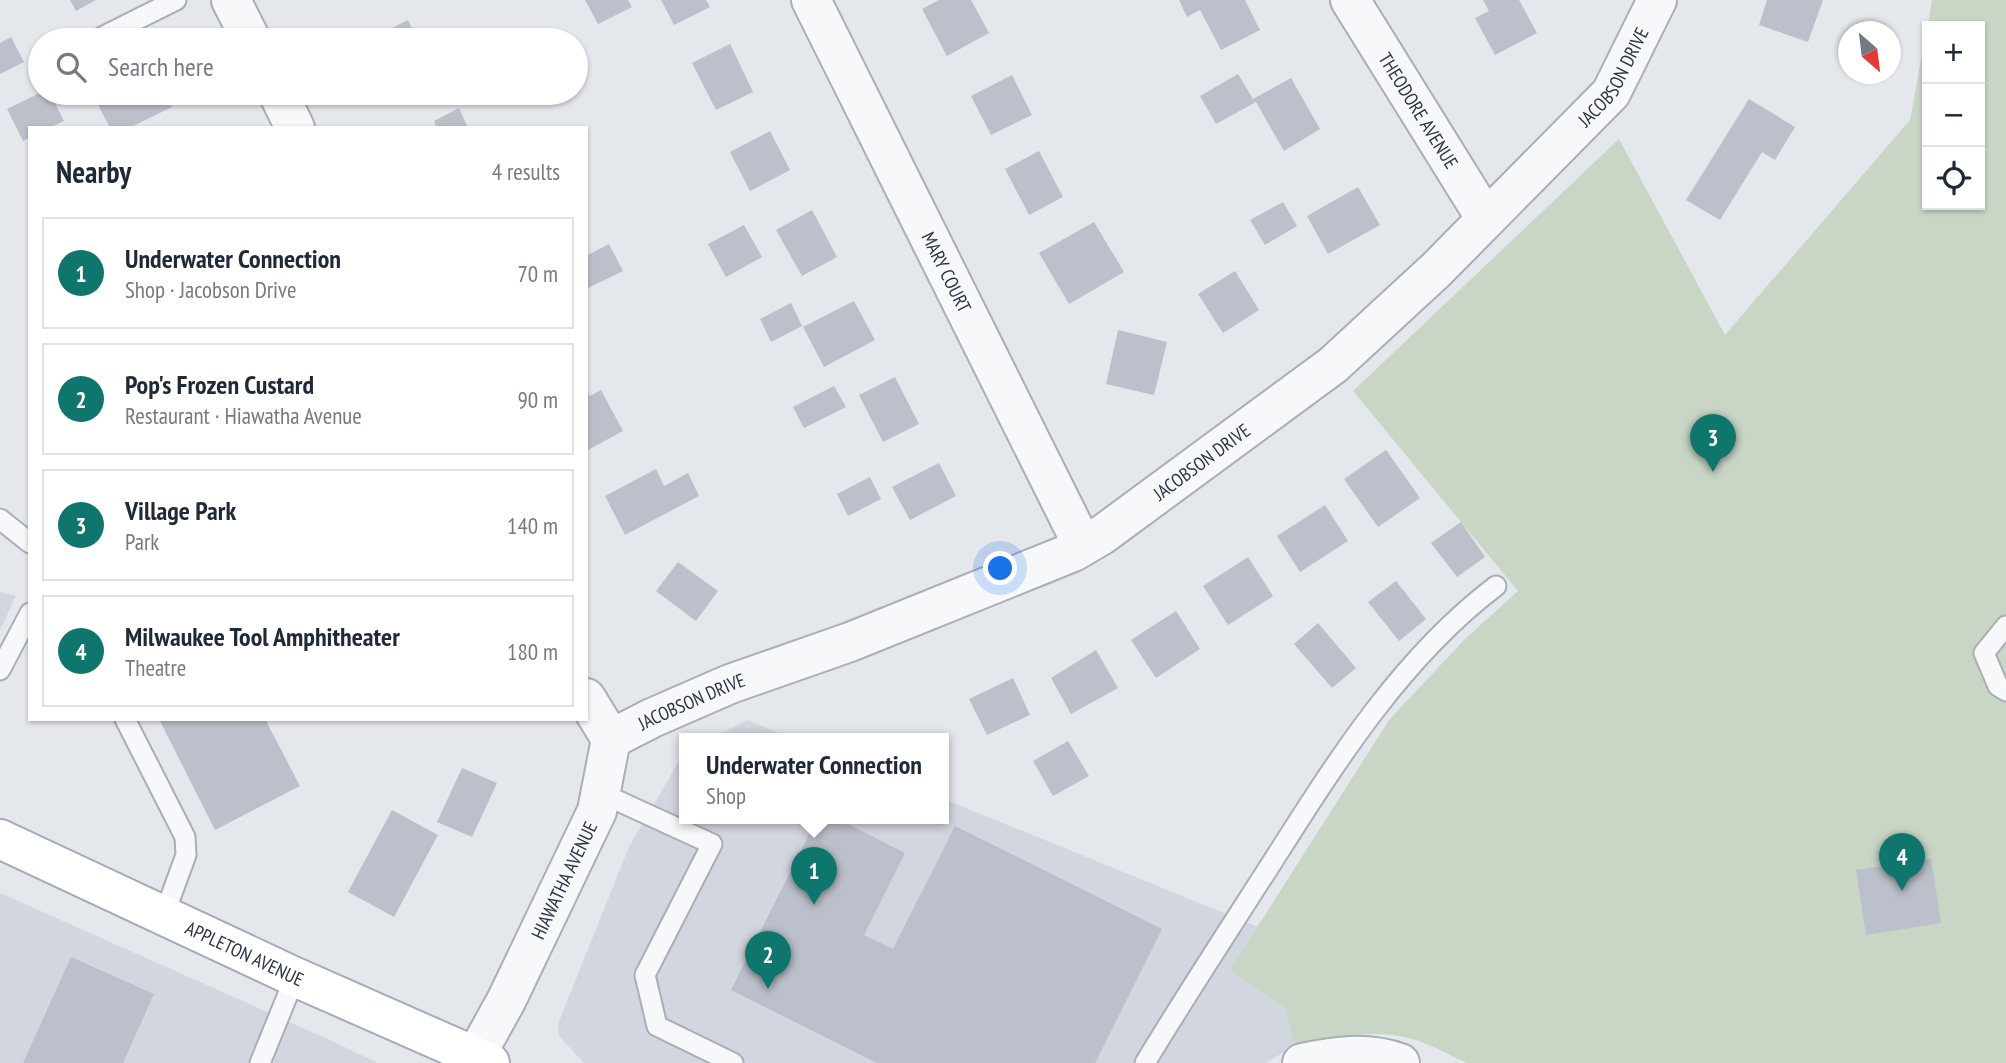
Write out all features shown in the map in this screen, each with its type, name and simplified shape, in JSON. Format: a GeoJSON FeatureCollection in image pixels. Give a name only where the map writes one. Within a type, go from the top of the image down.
{"type":"FeatureCollection","features":[{"type":"Feature","properties":{"kind":"main road","name":"APPLETON AVENUE"},"geometry":{"type":"LineString","coordinates":[[2,846],[164,915],[482,1060]]}},
{"type":"Feature","properties":{"kind":"street"},"geometry":{"type":"LineString","coordinates":[[231,0],[245,28]]}},
{"type":"Feature","properties":{"kind":"street","name":"MARY COURT"},"geometry":{"type":"LineString","coordinates":[[811,0],[1083,546]]}},
{"type":"Feature","properties":{"kind":"street","name":"THEODORE AVENUE"},"geometry":{"type":"LineString","coordinates":[[1350,0],[1486,219]]}},
{"type":"Feature","properties":{"kind":"street","name":"JACOBSON DRIVE"},"geometry":{"type":"LineString","coordinates":[[611,739],[730,684],[850,642],[1083,546],[1102,535],[1333,365],[1436,270],[1611,93],[1657,0]]}},
{"type":"Feature","properties":{"kind":"street"},"geometry":{"type":"LineString","coordinates":[[284,105],[294,126]]}},
{"type":"Feature","properties":{"kind":"street"},"geometry":{"type":"LineString","coordinates":[[588,701],[611,739]]}},
{"type":"Feature","properties":{"kind":"street","name":"HIAWATHA AVENUE"},"geometry":{"type":"LineString","coordinates":[[482,1060],[506,1001],[591,823],[601,793],[611,739]]}},
{"type":"Feature","properties":{"kind":"street"},"geometry":{"type":"LineString","coordinates":[[1302,1063],[1337,1055],[1350,1055],[1400,1063]]}},
{"type":"Feature","properties":{"kind":"lane"},"geometry":{"type":"LineString","coordinates":[[120,28],[176,0]]}},
{"type":"Feature","properties":{"kind":"lane"},"geometry":{"type":"LineString","coordinates":[[0,519],[28,541]]}},
{"type":"Feature","properties":{"kind":"lane"},"geometry":{"type":"LineString","coordinates":[[1145,1063],[1309,805],[1372,713],[1443,631],[1469,606],[1496,586]]}},
{"type":"Feature","properties":{"kind":"lane"},"geometry":{"type":"LineString","coordinates":[[0,670],[28,617]]}},
{"type":"Feature","properties":{"kind":"lane"},"geometry":{"type":"LineString","coordinates":[[2006,626],[1984,653],[1998,686],[2006,691]]}},
{"type":"Feature","properties":{"kind":"lane"},"geometry":{"type":"LineString","coordinates":[[126,721],[185,837],[186,855],[164,915]]}},
{"type":"Feature","properties":{"kind":"lane"},"geometry":{"type":"LineString","coordinates":[[601,793],[712,844],[645,975],[657,1027],[733,1063]]}},
{"type":"Feature","properties":{"kind":"lane"},"geometry":{"type":"LineString","coordinates":[[260,1063],[295,976]]}},
{"type":"Feature","properties":{"kind":"shaded area"},"geometry":{"type":"Polygon","coordinates":[[[0,592],[16,596],[0,630],[0,592]]]}},
{"type":"Feature","properties":{"kind":"shaded area"},"geometry":{"type":"Polygon","coordinates":[[[747,720],[779,733],[722,733],[747,720]]]}},
{"type":"Feature","properties":{"kind":"shaded area"},"geometry":{"type":"Polygon","coordinates":[[[679,761],[679,824],[949,824],[949,801],[1258,927],[1230,970],[1285,1008],[1295,1046],[1265,1063],[584,1063],[559,1036],[558,1024],[629,847],[679,761]]]}},
{"type":"Feature","properties":{"kind":"shaded area"},"geometry":{"type":"Polygon","coordinates":[[[0,893],[332,1041],[378,1063],[0,1063],[0,893]]]}},
{"type":"Feature","properties":{"kind":"green space"},"geometry":{"type":"Polygon","coordinates":[[[1932,0],[2006,0],[2006,1063],[1467,1063],[1402,1036],[1380,1034],[1343,1036],[1295,1046],[1285,1008],[1230,970],[1389,720],[1465,639],[1518,591],[1353,391],[1619,139],[1725,335],[1910,120],[1922,55],[1922,210],[1985,210],[1985,21],[1929,21],[1932,0]]]}},
{"type":"Feature","properties":{"kind":"building"},"geometry":{"type":"Polygon","coordinates":[[[70,0],[96,0],[76,11],[70,0]]]}},
{"type":"Feature","properties":{"kind":"building"},"geometry":{"type":"Polygon","coordinates":[[[585,0],[628,0],[632,7],[598,24],[585,0]]]}},
{"type":"Feature","properties":{"kind":"building"},"geometry":{"type":"Polygon","coordinates":[[[661,0],[706,0],[710,7],[674,25],[661,0]]]}},
{"type":"Feature","properties":{"kind":"building"},"geometry":{"type":"Polygon","coordinates":[[[939,0],[971,0],[989,33],[947,56],[922,9],[939,0]]]}},
{"type":"Feature","properties":{"kind":"building"},"geometry":{"type":"Polygon","coordinates":[[[1179,0],[1245,0],[1260,30],[1221,50],[1200,10],[1187,17],[1179,0]]]}},
{"type":"Feature","properties":{"kind":"building"},"geometry":{"type":"Polygon","coordinates":[[[1483,0],[1519,0],[1537,33],[1495,55],[1475,18],[1489,11],[1483,0]]]}},
{"type":"Feature","properties":{"kind":"building"},"geometry":{"type":"Polygon","coordinates":[[[1767,0],[1823,0],[1808,42],[1759,25],[1767,0]]]}},
{"type":"Feature","properties":{"kind":"building"},"geometry":{"type":"Polygon","coordinates":[[[408,20],[412,28],[392,28],[408,20]]]}},
{"type":"Feature","properties":{"kind":"building"},"geometry":{"type":"Polygon","coordinates":[[[11,37],[24,62],[0,74],[0,43],[11,37]]]}},
{"type":"Feature","properties":{"kind":"building"},"geometry":{"type":"Polygon","coordinates":[[[730,44],[753,92],[716,110],[692,63],[730,44]]]}},
{"type":"Feature","properties":{"kind":"building"},"geometry":{"type":"Polygon","coordinates":[[[1238,74],[1253,99],[1291,78],[1320,129],[1284,151],[1256,102],[1216,124],[1200,96],[1238,74]]]}},
{"type":"Feature","properties":{"kind":"building"},"geometry":{"type":"Polygon","coordinates":[[[1012,75],[1032,115],[991,135],[971,96],[1012,75]]]}},
{"type":"Feature","properties":{"kind":"building"},"geometry":{"type":"Polygon","coordinates":[[[28,99],[28,105],[56,105],[64,121],[53,126],[28,126],[28,138],[23,141],[7,109],[28,99]]]}},
{"type":"Feature","properties":{"kind":"building"},"geometry":{"type":"Polygon","coordinates":[[[1749,99],[1795,127],[1775,160],[1762,152],[1720,220],[1686,200],[1749,99]]]}},
{"type":"Feature","properties":{"kind":"building"},"geometry":{"type":"Polygon","coordinates":[[[98,105],[172,107],[133,126],[109,126],[98,105]]]}},
{"type":"Feature","properties":{"kind":"building"},"geometry":{"type":"Polygon","coordinates":[[[459,108],[467,126],[436,126],[434,121],[459,108]]]}},
{"type":"Feature","properties":{"kind":"building"},"geometry":{"type":"Polygon","coordinates":[[[770,131],[790,170],[750,191],[730,152],[770,131]]]}},
{"type":"Feature","properties":{"kind":"building"},"geometry":{"type":"Polygon","coordinates":[[[1039,151],[1063,197],[1029,215],[1005,169],[1039,151]]]}},
{"type":"Feature","properties":{"kind":"building"},"geometry":{"type":"Polygon","coordinates":[[[1358,187],[1380,225],[1328,254],[1307,216],[1358,187]]]}},
{"type":"Feature","properties":{"kind":"building"},"geometry":{"type":"Polygon","coordinates":[[[1283,202],[1297,226],[1265,245],[1250,220],[1283,202]]]}},
{"type":"Feature","properties":{"kind":"building"},"geometry":{"type":"Polygon","coordinates":[[[812,210],[837,257],[802,276],[776,230],[812,210]]]}},
{"type":"Feature","properties":{"kind":"building"},"geometry":{"type":"Polygon","coordinates":[[[1094,222],[1124,272],[1069,304],[1039,253],[1094,222]]]}},
{"type":"Feature","properties":{"kind":"building"},"geometry":{"type":"Polygon","coordinates":[[[744,225],[762,257],[726,277],[708,244],[744,225]]]}},
{"type":"Feature","properties":{"kind":"building"},"geometry":{"type":"Polygon","coordinates":[[[609,244],[623,271],[588,288],[588,255],[609,244]]]}},
{"type":"Feature","properties":{"kind":"building"},"geometry":{"type":"Polygon","coordinates":[[[1235,271],[1259,310],[1223,333],[1198,294],[1235,271]]]}},
{"type":"Feature","properties":{"kind":"building"},"geometry":{"type":"Polygon","coordinates":[[[854,301],[875,340],[824,367],[803,327],[854,301]]]}},
{"type":"Feature","properties":{"kind":"building"},"geometry":{"type":"Polygon","coordinates":[[[791,303],[802,326],[771,342],[760,319],[791,303]]]}},
{"type":"Feature","properties":{"kind":"building"},"geometry":{"type":"Polygon","coordinates":[[[1118,330],[1167,342],[1154,395],[1106,384],[1118,330]]]}},
{"type":"Feature","properties":{"kind":"building"},"geometry":{"type":"Polygon","coordinates":[[[895,377],[919,424],[883,442],[859,395],[895,377]]]}},
{"type":"Feature","properties":{"kind":"building"},"geometry":{"type":"Polygon","coordinates":[[[834,386],[846,407],[804,428],[793,407],[834,386]]]}},
{"type":"Feature","properties":{"kind":"building"},"geometry":{"type":"Polygon","coordinates":[[[601,390],[623,431],[588,450],[588,393],[590,396],[601,390]]]}},
{"type":"Feature","properties":{"kind":"building"},"geometry":{"type":"Polygon","coordinates":[[[1386,450],[1420,498],[1378,527],[1344,479],[1386,450]]]}},
{"type":"Feature","properties":{"kind":"building"},"geometry":{"type":"Polygon","coordinates":[[[939,463],[956,496],[910,520],[892,487],[939,463]]]}},
{"type":"Feature","properties":{"kind":"building"},"geometry":{"type":"Polygon","coordinates":[[[656,469],[664,486],[688,473],[699,496],[625,535],[605,496],[656,469]]]}},
{"type":"Feature","properties":{"kind":"building"},"geometry":{"type":"Polygon","coordinates":[[[870,477],[881,499],[848,516],[837,494],[870,477]]]}},
{"type":"Feature","properties":{"kind":"building"},"geometry":{"type":"Polygon","coordinates":[[[1325,505],[1348,541],[1300,572],[1277,536],[1325,505]]]}},
{"type":"Feature","properties":{"kind":"building"},"geometry":{"type":"Polygon","coordinates":[[[1461,522],[1485,557],[1457,577],[1431,543],[1461,522]]]}},
{"type":"Feature","properties":{"kind":"building"},"geometry":{"type":"Polygon","coordinates":[[[1248,557],[1273,596],[1228,625],[1203,586],[1248,557]]]}},
{"type":"Feature","properties":{"kind":"building"},"geometry":{"type":"Polygon","coordinates":[[[678,562],[718,591],[696,621],[656,591],[678,562]]]}},
{"type":"Feature","properties":{"kind":"building"},"geometry":{"type":"Polygon","coordinates":[[[1396,581],[1426,619],[1399,641],[1368,602],[1396,581]]]}},
{"type":"Feature","properties":{"kind":"building"},"geometry":{"type":"Polygon","coordinates":[[[1176,611],[1200,649],[1156,678],[1131,640],[1176,611]]]}},
{"type":"Feature","properties":{"kind":"building"},"geometry":{"type":"Polygon","coordinates":[[[1318,623],[1356,668],[1332,688],[1294,644],[1318,623]]]}},
{"type":"Feature","properties":{"kind":"building"},"geometry":{"type":"Polygon","coordinates":[[[1096,650],[1118,688],[1071,714],[1051,678],[1096,650]]]}},
{"type":"Feature","properties":{"kind":"building"},"geometry":{"type":"Polygon","coordinates":[[[1013,678],[1030,715],[987,735],[969,699],[1013,678]]]}},
{"type":"Feature","properties":{"kind":"building"},"geometry":{"type":"Polygon","coordinates":[[[160,721],[266,721],[300,786],[215,830],[160,721]]]}},
{"type":"Feature","properties":{"kind":"building"},"geometry":{"type":"Polygon","coordinates":[[[1068,741],[1089,776],[1053,796],[1033,761],[1068,741]]]}},
{"type":"Feature","properties":{"kind":"building"},"geometry":{"type":"Polygon","coordinates":[[[462,768],[497,783],[472,837],[437,822],[462,768]]]}},
{"type":"Feature","properties":{"kind":"building"},"geometry":{"type":"Polygon","coordinates":[[[392,810],[438,835],[394,917],[348,892],[392,810]]]}},
{"type":"Feature","properties":{"kind":"building"},"geometry":{"type":"Polygon","coordinates":[[[814,824],[848,824],[905,853],[864,935],[893,949],[955,826],[1162,929],[1095,1063],[877,1063],[731,990],[814,824]]]}},
{"type":"Feature","properties":{"kind":"building"},"geometry":{"type":"Polygon","coordinates":[[[1931,859],[1941,923],[1866,935],[1856,870],[1931,859]]]}},
{"type":"Feature","properties":{"kind":"building"},"geometry":{"type":"Polygon","coordinates":[[[71,957],[154,994],[123,1063],[23,1063],[71,957]]]}},
{"type":"Feature","properties":{"kind":"place","name":"Village Park"},"geometry":{"type":"Point","coordinates":[1713,472]}},
{"type":"Feature","properties":{"kind":"place","name":"Milwaukee Tool Amphitheater"},"geometry":{"type":"Point","coordinates":[1902,891]}},
{"type":"Feature","properties":{"kind":"place","name":"Underwater Connection"},"geometry":{"type":"Point","coordinates":[814,905]}},
{"type":"Feature","properties":{"kind":"place","name":"Pop's Frozen Custard"},"geometry":{"type":"Point","coordinates":[768,989]}}]}
